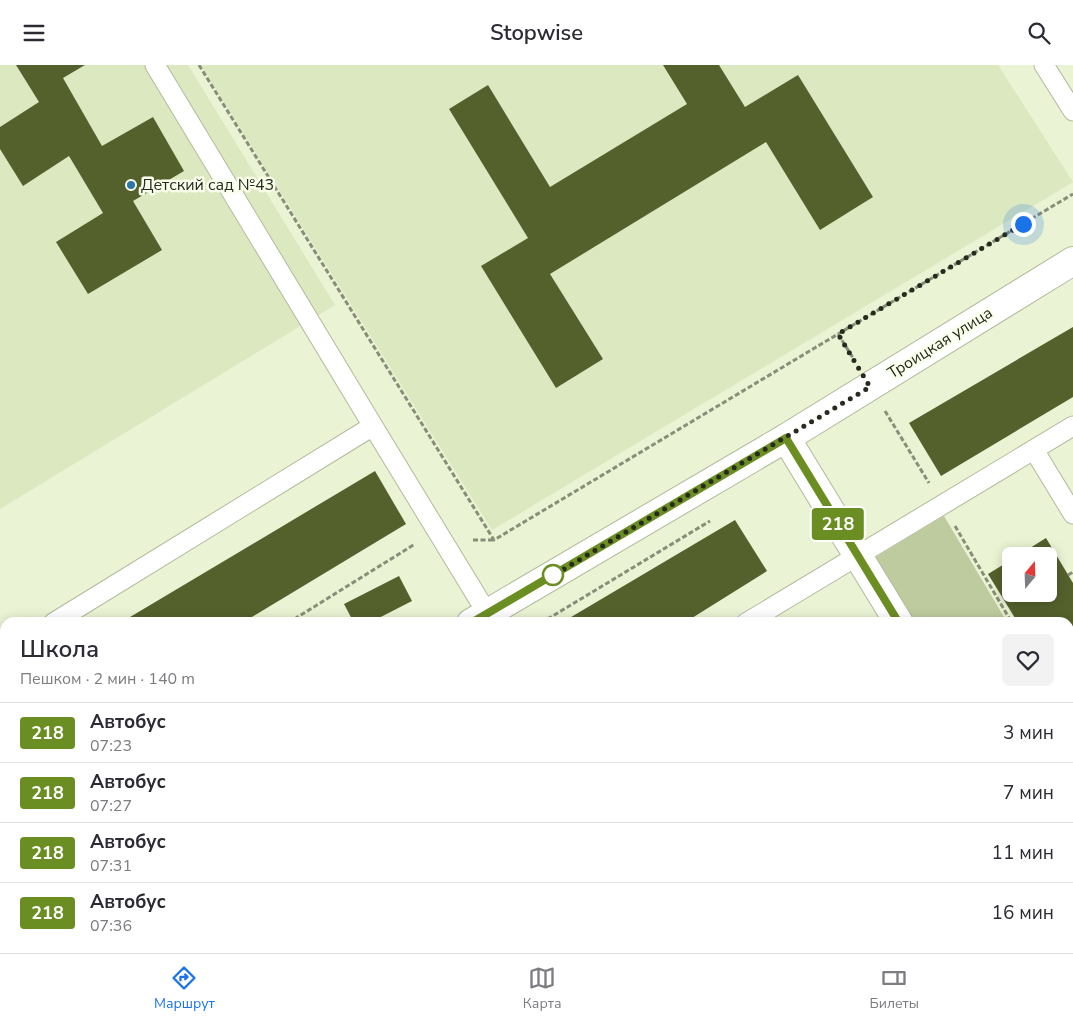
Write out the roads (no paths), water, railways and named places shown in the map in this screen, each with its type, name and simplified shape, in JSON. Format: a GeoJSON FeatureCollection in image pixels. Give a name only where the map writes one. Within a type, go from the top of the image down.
{"type":"FeatureCollection","features":[{"type":"Feature","properties":{"kind":"main road","name":"Троицкая улица"},"geometry":{"type":"LineString","coordinates":[[481,617],[786,438],[1073,261]]}},
{"type":"Feature","properties":{"kind":"main road"},"geometry":{"type":"LineString","coordinates":[[786,438],[895,617]]}},
{"type":"Feature","properties":{"kind":"lane"},"geometry":{"type":"LineString","coordinates":[[155,65],[443,540],[479,617]]}},
{"type":"Feature","properties":{"kind":"lane"},"geometry":{"type":"LineString","coordinates":[[1044,65],[1073,111]]}},
{"type":"Feature","properties":{"kind":"lane"},"geometry":{"type":"LineString","coordinates":[[63,617],[373,426]]}},
{"type":"Feature","properties":{"kind":"lane"},"geometry":{"type":"LineString","coordinates":[[756,617],[1073,426]]}},
{"type":"Feature","properties":{"kind":"lane"},"geometry":{"type":"LineString","coordinates":[[1034,450],[1073,514]]}},
{"type":"Feature","properties":{"kind":"place","name":"Детский сад №43"},"geometry":{"type":"Point","coordinates":[131,185]}}]}
